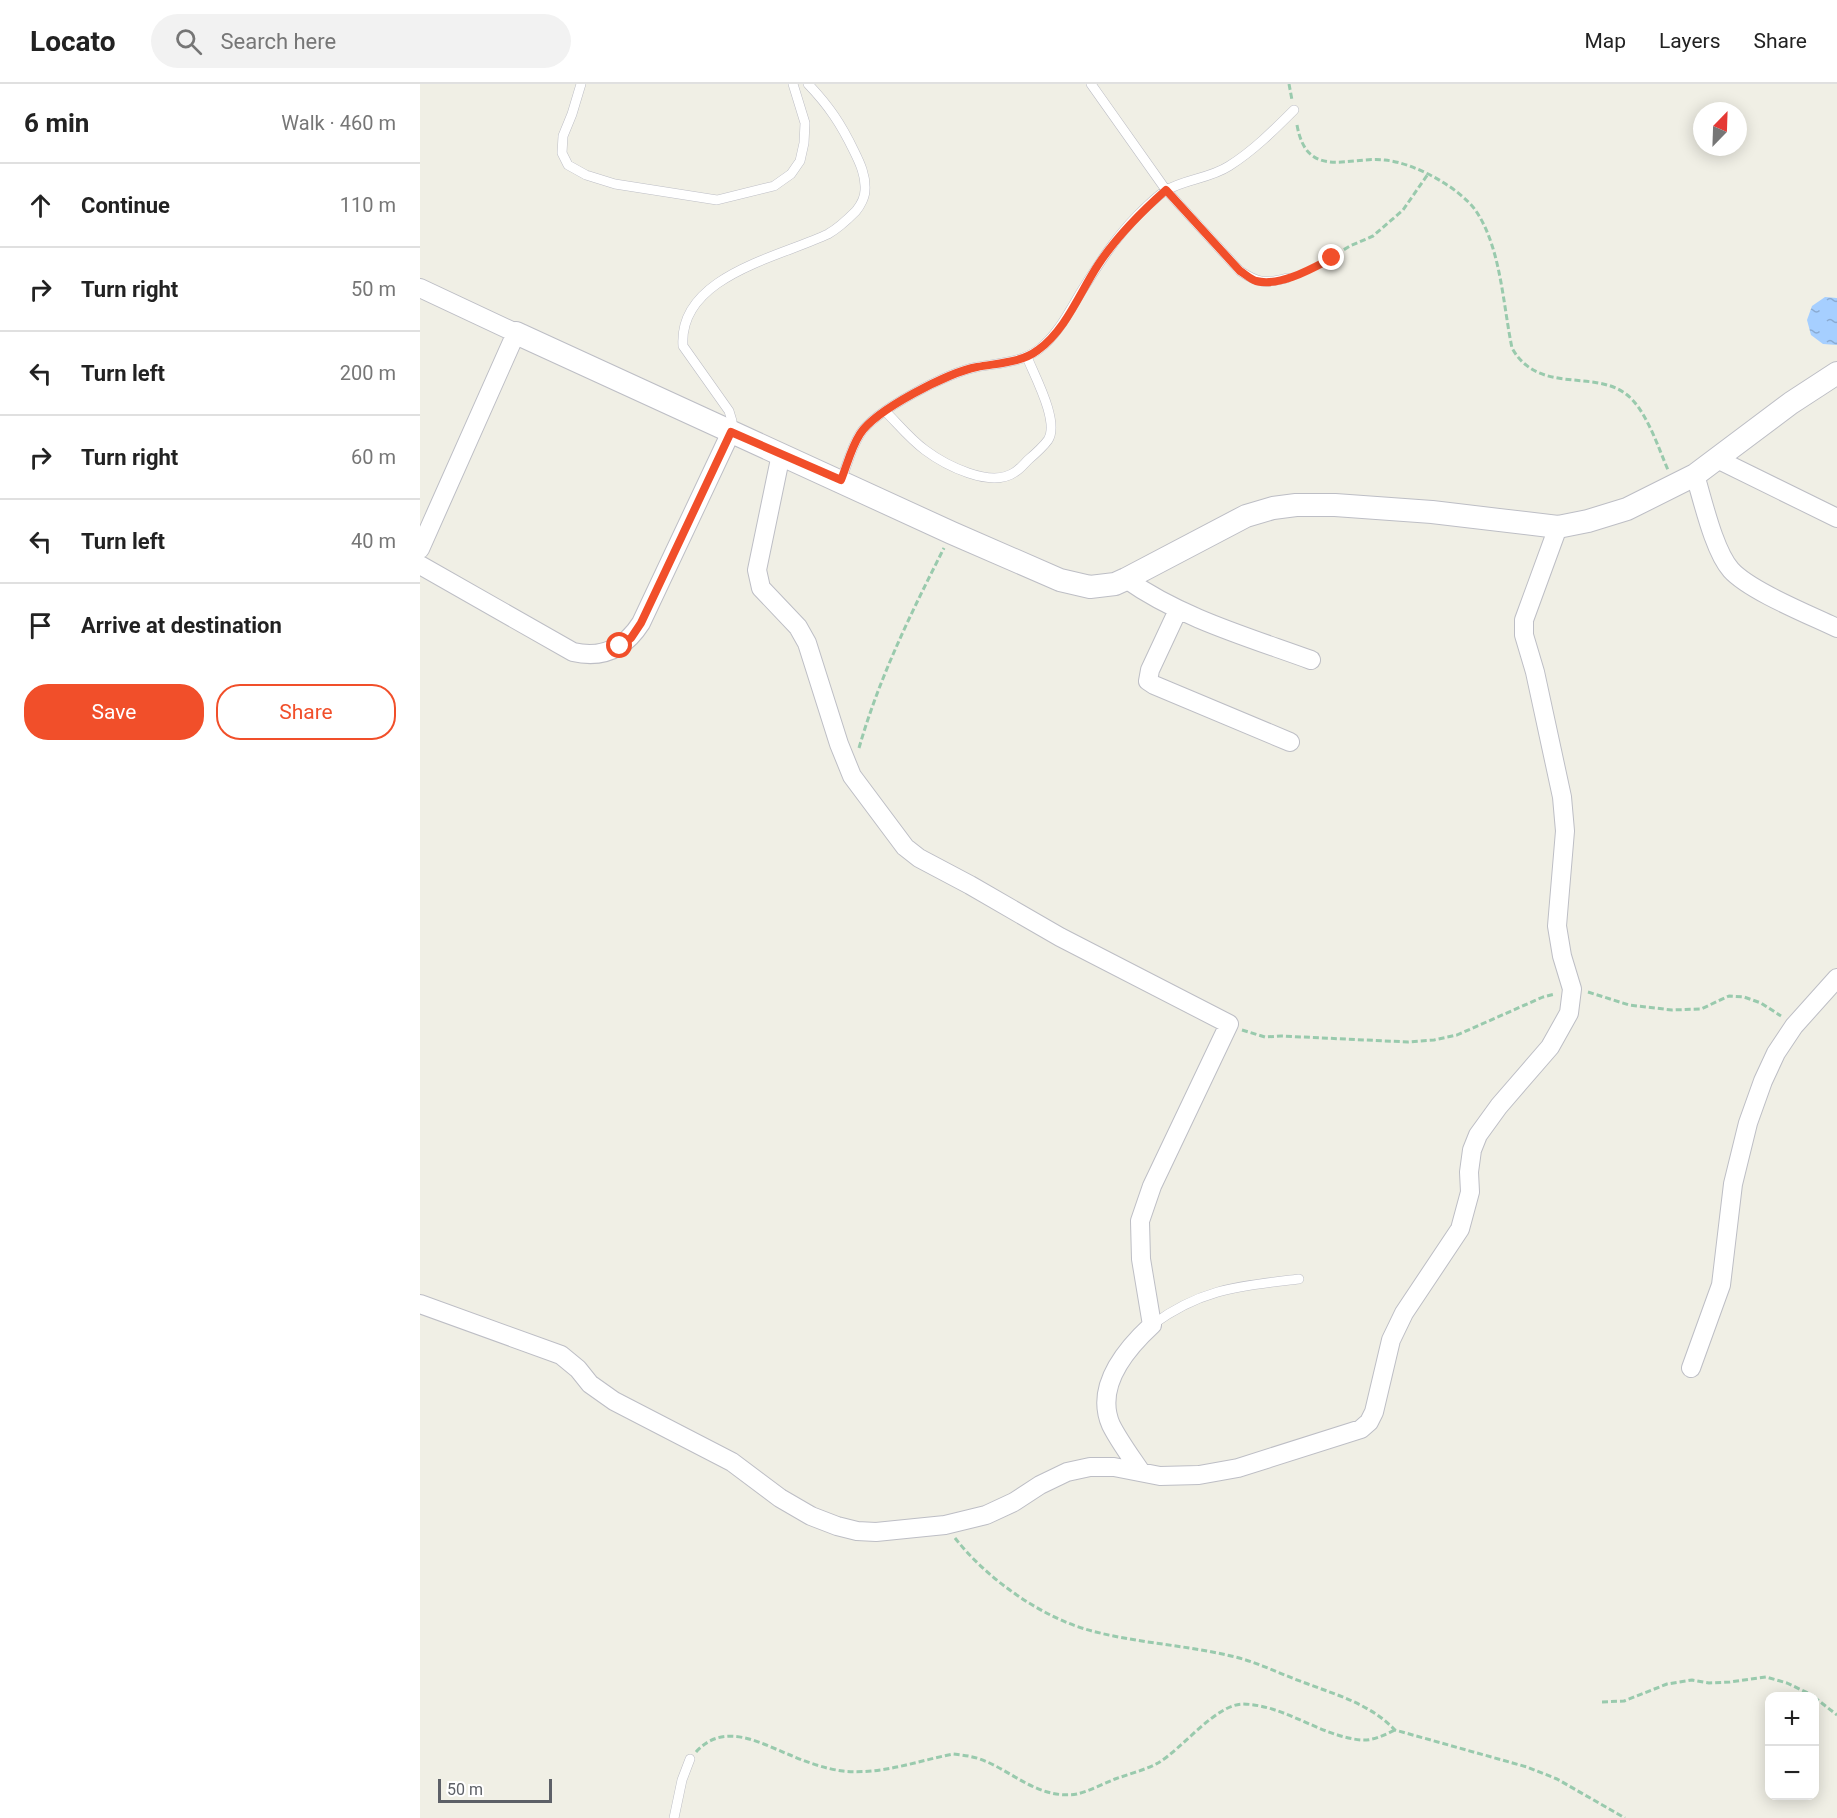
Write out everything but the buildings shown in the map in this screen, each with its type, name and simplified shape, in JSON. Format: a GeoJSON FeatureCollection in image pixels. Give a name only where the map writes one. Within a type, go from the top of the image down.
{"type":"FeatureCollection","features":[{"type":"Feature","properties":{"kind":"street"},"geometry":{"type":"LineString","coordinates":[[420,288],[952,533],[1076,585],[1103,586],[1126,579],[1246,516],[1273,508],[1296,505],[1335,505],[1432,512],[1558,527],[1588,521],[1627,509],[1685,480],[1718,459],[1791,403],[1837,373]]}},
{"type":"Feature","properties":{"kind":"street"},"geometry":{"type":"LineString","coordinates":[[420,549],[516,333]]}},
{"type":"Feature","properties":{"kind":"street"},"geometry":{"type":"LineString","coordinates":[[420,565],[573,652],[585,655],[603,653],[620,646],[631,638],[641,623],[731,432]]}},
{"type":"Feature","properties":{"kind":"street"},"geometry":{"type":"LineString","coordinates":[[782,454],[757,570],[758,579],[765,593],[798,627],[807,643],[839,744],[852,776],[905,847],[919,858],[1060,937],[1229,1024],[1152,1186],[1140,1221],[1141,1260],[1152,1325],[1125,1352],[1113,1372],[1107,1393],[1107,1410],[1111,1425],[1141,1472]]}},
{"type":"Feature","properties":{"kind":"street"},"geometry":{"type":"LineString","coordinates":[[1718,459],[1837,518]]}},
{"type":"Feature","properties":{"kind":"street"},"geometry":{"type":"LineString","coordinates":[[1685,480],[1731,570],[1756,588],[1837,628]]}},
{"type":"Feature","properties":{"kind":"street"},"geometry":{"type":"LineString","coordinates":[[420,1304],[561,1354],[590,1384],[609,1398],[732,1462],[780,1498],[811,1516],[856,1531],[876,1532],[945,1525],[986,1515],[1067,1472],[1090,1467],[1114,1467],[1176,1476],[1199,1475],[1238,1468],[1361,1429],[1369,1422],[1374,1412],[1391,1340],[1404,1313],[1460,1229],[1470,1192],[1469,1172],[1472,1150],[1478,1135],[1550,1047],[1569,1013],[1572,989],[1562,956],[1557,926],[1565,831],[1562,797],[1535,672],[1523,629],[1524,620],[1558,527]]}},
{"type":"Feature","properties":{"kind":"street"},"geometry":{"type":"LineString","coordinates":[[1126,579],[1178,610],[1311,660]]}},
{"type":"Feature","properties":{"kind":"street"},"geometry":{"type":"LineString","coordinates":[[1178,610],[1150,670],[1148,681],[1154,686],[1290,742]]}},
{"type":"Feature","properties":{"kind":"street"},"geometry":{"type":"LineString","coordinates":[[1691,1368],[1721,1285],[1733,1184],[1748,1122],[1763,1081],[1776,1053],[1794,1026],[1837,978]]}},
{"type":"Feature","properties":{"kind":"lane"},"geometry":{"type":"LineString","coordinates":[[580,84],[563,136],[562,153],[568,165],[586,175],[615,184],[717,200],[774,186],[790,174],[800,161],[805,123],[793,84]]}},
{"type":"Feature","properties":{"kind":"lane"},"geometry":{"type":"LineString","coordinates":[[731,432],[729,411],[683,346],[682,334],[685,324],[696,305],[710,288],[757,261],[829,233],[845,223],[859,206],[865,192],[862,166],[849,140],[832,109],[808,84]]}},
{"type":"Feature","properties":{"kind":"lane"},"geometry":{"type":"LineString","coordinates":[[1091,84],[1166,190],[1240,271],[1254,280],[1269,283],[1287,278]]}},
{"type":"Feature","properties":{"kind":"lane"},"geometry":{"type":"LineString","coordinates":[[841,480],[860,433],[885,411],[961,371],[1026,357],[1049,340],[1118,238],[1138,215],[1166,190],[1210,176],[1228,167],[1268,136],[1294,110]]}},
{"type":"Feature","properties":{"kind":"lane"},"geometry":{"type":"LineString","coordinates":[[885,411],[923,449],[942,461],[975,476],[991,478],[1007,476],[1015,472],[1041,447],[1052,432],[1048,411],[1026,357]]}},
{"type":"Feature","properties":{"kind":"lane"},"geometry":{"type":"LineString","coordinates":[[1152,1325],[1174,1309],[1216,1292],[1248,1285],[1299,1279]]}},
{"type":"Feature","properties":{"kind":"lane"},"geometry":{"type":"LineString","coordinates":[[674,1818],[682,1779],[690,1759]]}},
{"type":"Feature","properties":{"kind":"path"},"geometry":{"type":"LineString","coordinates":[[1288,84],[1301,143],[1319,159],[1335,163],[1386,160],[1428,174],[1452,189],[1475,210],[1491,240],[1512,348],[1519,362],[1532,370],[1554,378],[1606,385],[1625,393],[1636,403],[1685,480]]}},
{"type":"Feature","properties":{"kind":"path"},"geometry":{"type":"LineString","coordinates":[[1287,278],[1313,268],[1350,246],[1373,236],[1402,210],[1428,174]]}},
{"type":"Feature","properties":{"kind":"path"},"geometry":{"type":"LineString","coordinates":[[852,776],[864,732],[886,670],[912,611],[952,533]]}},
{"type":"Feature","properties":{"kind":"path"},"geometry":{"type":"LineString","coordinates":[[1229,1024],[1246,1033],[1265,1038],[1281,1036],[1408,1042],[1434,1040],[1456,1035],[1543,997],[1572,989],[1629,1005],[1672,1010],[1701,1009],[1729,996],[1744,997],[1761,1003],[1794,1026]]}},
{"type":"Feature","properties":{"kind":"path"},"geometry":{"type":"LineString","coordinates":[[945,1525],[982,1566],[1038,1609],[1064,1623],[1093,1632],[1233,1656],[1360,1704],[1386,1720],[1395,1730],[1527,1767],[1557,1779],[1625,1818]]}},
{"type":"Feature","properties":{"kind":"path"},"geometry":{"type":"LineString","coordinates":[[1602,1702],[1624,1701],[1667,1684],[1692,1680],[1709,1683],[1766,1677],[1787,1683],[1804,1692]]}},
{"type":"Feature","properties":{"kind":"path"},"geometry":{"type":"LineString","coordinates":[[1819,1701],[1837,1715]]}},
{"type":"Feature","properties":{"kind":"path"},"geometry":{"type":"LineString","coordinates":[[690,1759],[699,1748],[712,1740],[728,1736],[742,1736],[791,1756],[842,1771],[872,1772],[953,1754],[981,1759],[1034,1788],[1054,1795],[1078,1794],[1157,1764],[1192,1737],[1212,1717],[1225,1708],[1240,1704],[1276,1712],[1362,1740],[1378,1738],[1395,1730]]}},
{"type":"Feature","properties":{"kind":"water"},"geometry":{"type":"Polygon","coordinates":[[[1825,297],[1837,298],[1837,345],[1823,344],[1811,335],[1807,320],[1812,306],[1825,297]]]}},
{"type":"Feature","properties":{"kind":"route"},"geometry":{"type":"LineString","coordinates":[[620,646],[631,638],[641,623],[731,432],[841,480],[860,433],[885,411],[961,371],[1026,357],[1038,350],[1062,323],[1099,263],[1118,238],[1138,215],[1166,190],[1240,271],[1254,280],[1269,283],[1287,278],[1332,258]]}}]}
